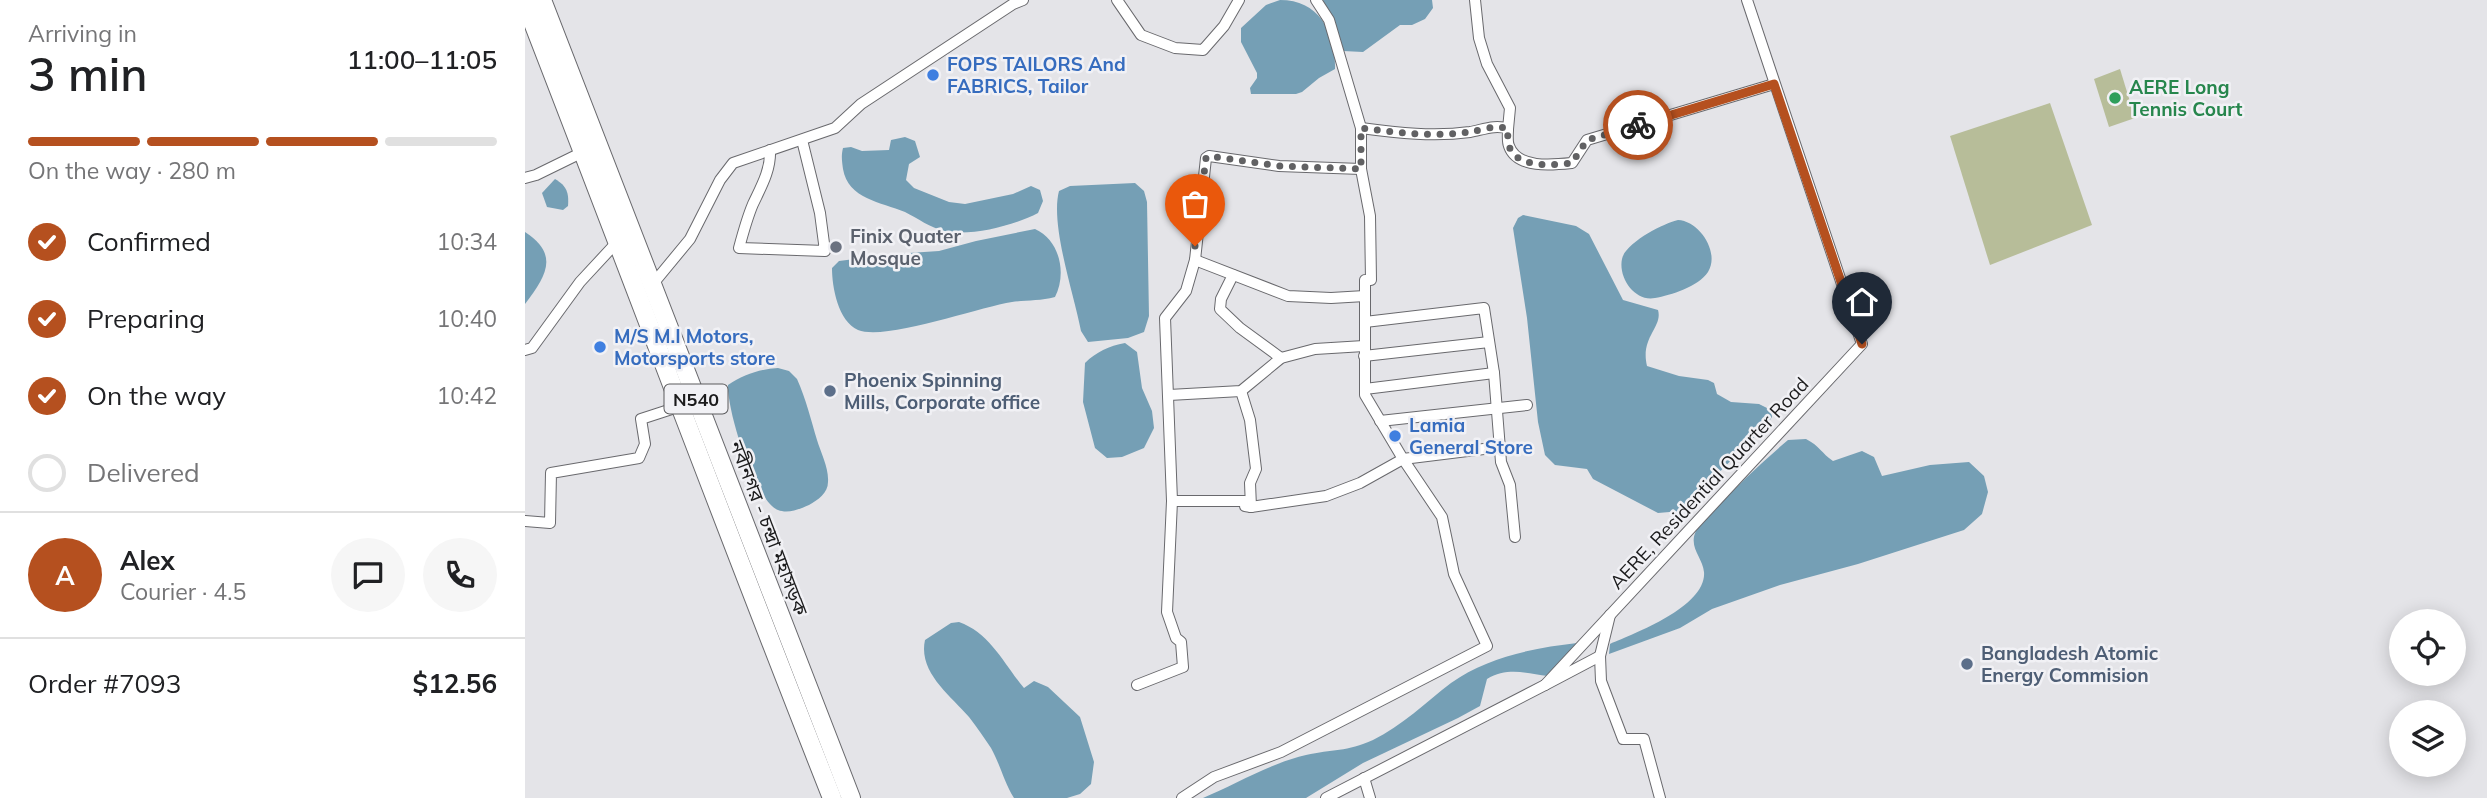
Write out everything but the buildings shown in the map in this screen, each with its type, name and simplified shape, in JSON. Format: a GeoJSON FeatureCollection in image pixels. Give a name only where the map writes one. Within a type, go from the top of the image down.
{"type":"FeatureCollection","features":[{"type":"Feature","properties":{"kind":"highway","name":"নবীনগর - চন্দ্রা মহাসড়ক"},"geometry":{"type":"LineString","coordinates":[[542,0],[851,798]]}},
{"type":"Feature","properties":{"kind":"highway","name":"নবীনগর - চন্দ্রা মহাসড়ক"},"geometry":{"type":"LineString","coordinates":[[525,2],[832,798]]}},
{"type":"Feature","properties":{"kind":"street"},"geometry":{"type":"LineString","coordinates":[[652,285],[690,239],[720,180],[733,163],[835,128],[881,90],[1023,0]]}},
{"type":"Feature","properties":{"kind":"street"},"geometry":{"type":"LineString","coordinates":[[1117,0],[1141,35],[1175,48],[1203,50],[1224,26],[1239,0]]}},
{"type":"Feature","properties":{"kind":"street"},"geometry":{"type":"LineString","coordinates":[[1182,798],[1215,777],[1281,752],[1487,646],[1454,574],[1442,517],[1365,395],[1365,280],[1371,280],[1372,255],[1370,216],[1361,169],[1361,128],[1329,20],[1316,0]]}},
{"type":"Feature","properties":{"kind":"street"},"geometry":{"type":"LineString","coordinates":[[1475,0],[1479,38],[1487,64],[1510,108],[1509,147],[1521,160],[1552,165],[1572,163],[1587,140],[1774,84],[1747,0]]}},
{"type":"Feature","properties":{"kind":"street","name":"AERE, Residential Quarter Road"},"geometry":{"type":"LineString","coordinates":[[1545,685],[1862,344],[1774,84]]}},
{"type":"Feature","properties":{"kind":"street"},"geometry":{"type":"LineString","coordinates":[[1361,128],[1430,135],[1501,126],[1508,129]]}},
{"type":"Feature","properties":{"kind":"street"},"geometry":{"type":"LineString","coordinates":[[771,150],[771,160],[748,217],[739,248],[825,251],[820,213],[802,140]]}},
{"type":"Feature","properties":{"kind":"street"},"geometry":{"type":"LineString","coordinates":[[525,178],[583,152]]}},
{"type":"Feature","properties":{"kind":"street"},"geometry":{"type":"LineString","coordinates":[[1137,685],[1183,667],[1181,642],[1176,638],[1167,612],[1172,501],[1165,318],[1186,291],[1195,260],[1206,158],[1209,156],[1279,166],[1361,169]]}},
{"type":"Feature","properties":{"kind":"street"},"geometry":{"type":"LineString","coordinates":[[525,351],[532,348],[580,282],[618,241]]}},
{"type":"Feature","properties":{"kind":"street"},"geometry":{"type":"LineString","coordinates":[[1195,260],[1288,296],[1365,296]]}},
{"type":"Feature","properties":{"kind":"street"},"geometry":{"type":"LineString","coordinates":[[1233,275],[1221,299],[1220,309],[1280,358]]}},
{"type":"Feature","properties":{"kind":"street"},"geometry":{"type":"LineString","coordinates":[[1365,322],[1484,308],[1498,408],[1501,461],[1510,485],[1515,537]]}},
{"type":"Feature","properties":{"kind":"street"},"geometry":{"type":"LineString","coordinates":[[1169,394],[1241,391],[1280,358],[1315,349],[1364,351],[1489,342]]}},
{"type":"Feature","properties":{"kind":"street"},"geometry":{"type":"LineString","coordinates":[[1365,389],[1494,373]]}},
{"type":"Feature","properties":{"kind":"street"},"geometry":{"type":"LineString","coordinates":[[1241,391],[1249,420],[1256,469],[1250,483],[1251,508]]}},
{"type":"Feature","properties":{"kind":"street"},"geometry":{"type":"LineString","coordinates":[[1380,421],[1527,405]]}},
{"type":"Feature","properties":{"kind":"street"},"geometry":{"type":"LineString","coordinates":[[525,521],[550,523],[551,474],[639,458],[645,444],[641,419],[681,407]]}},
{"type":"Feature","properties":{"kind":"street"},"geometry":{"type":"LineString","coordinates":[[1172,501],[1245,501],[1245,506],[1251,508],[1326,496],[1360,483],[1403,459],[1500,447]]}},
{"type":"Feature","properties":{"kind":"street","name":"AERE, Residential Quarter Road"},"geometry":{"type":"LineString","coordinates":[[1611,615],[1600,656],[1601,681],[1623,739],[1643,739],[1660,798]]}},
{"type":"Feature","properties":{"kind":"street"},"geometry":{"type":"LineString","coordinates":[[1325,798],[1600,656]]}},
{"type":"Feature","properties":{"kind":"street"},"geometry":{"type":"LineString","coordinates":[[1364,778],[1370,798]]}},
{"type":"Feature","properties":{"kind":"green space","name":"AERE Long Tennis Court"},"geometry":{"type":"Polygon","coordinates":[[[2120,69],[2135,118],[2109,127],[2094,79],[2120,69]]]}},
{"type":"Feature","properties":{"kind":"green space"},"geometry":{"type":"Polygon","coordinates":[[[2050,103],[2092,225],[1990,265],[1950,136],[2050,103]]]}},
{"type":"Feature","properties":{"kind":"water"},"geometry":{"type":"Polygon","coordinates":[[[1280,0],[1294,1],[1315,12],[1328,31],[1335,55],[1335,69],[1296,94],[1251,94],[1250,88],[1257,78],[1257,73],[1241,42],[1241,28],[1266,5],[1280,0]]]}},
{"type":"Feature","properties":{"kind":"water"},"geometry":{"type":"Polygon","coordinates":[[[1323,0],[1432,0],[1433,8],[1425,19],[1412,25],[1400,25],[1363,52],[1343,51],[1323,0]]]}},
{"type":"Feature","properties":{"kind":"water"},"geometry":{"type":"Polygon","coordinates":[[[905,137],[915,141],[920,157],[909,164],[906,180],[914,188],[949,202],[965,204],[1013,194],[1031,186],[1040,190],[1043,201],[1038,213],[993,229],[944,231],[905,212],[867,198],[851,187],[843,169],[843,148],[851,147],[862,151],[889,150],[891,140],[905,137]]]}},
{"type":"Feature","properties":{"kind":"water"},"geometry":{"type":"Polygon","coordinates":[[[555,179],[565,187],[567,194],[568,206],[563,210],[547,207],[542,193],[555,179]]]}},
{"type":"Feature","properties":{"kind":"water"},"geometry":{"type":"Polygon","coordinates":[[[1135,183],[1144,191],[1147,202],[1149,316],[1144,332],[1128,338],[1088,342],[1081,331],[1060,240],[1057,205],[1059,191],[1070,186],[1135,183]]]}},
{"type":"Feature","properties":{"kind":"water"},"geometry":{"type":"Polygon","coordinates":[[[1523,215],[1576,226],[1589,234],[1623,300],[1658,310],[1659,316],[1646,347],[1647,366],[1679,376],[1708,380],[1714,383],[1717,394],[1731,402],[1759,404],[1771,410],[1772,417],[1768,423],[1681,511],[1658,513],[1593,479],[1587,469],[1555,465],[1545,455],[1538,422],[1527,318],[1513,228],[1518,218],[1523,215]]]}},
{"type":"Feature","properties":{"kind":"water"},"geometry":{"type":"Polygon","coordinates":[[[1678,220],[1694,226],[1706,239],[1711,256],[1708,272],[1698,282],[1676,292],[1655,298],[1641,296],[1625,281],[1622,259],[1630,247],[1646,235],[1678,220]]]}},
{"type":"Feature","properties":{"kind":"water"},"geometry":{"type":"Polygon","coordinates":[[[1035,229],[1050,241],[1059,258],[1059,288],[1055,297],[1012,302],[910,327],[871,332],[851,326],[837,303],[832,268],[839,261],[939,251],[1035,229]]]}},
{"type":"Feature","properties":{"kind":"water"},"geometry":{"type":"Polygon","coordinates":[[[525,232],[543,249],[546,266],[539,284],[525,304],[525,232]]]}},
{"type":"Feature","properties":{"kind":"water"},"geometry":{"type":"Polygon","coordinates":[[[1125,343],[1137,352],[1142,388],[1152,411],[1154,428],[1144,448],[1122,457],[1107,458],[1095,448],[1083,402],[1085,363],[1103,350],[1125,343]]]}},
{"type":"Feature","properties":{"kind":"water"},"geometry":{"type":"Polygon","coordinates":[[[778,368],[789,371],[797,379],[828,477],[828,486],[819,498],[809,505],[790,511],[778,510],[760,490],[737,433],[729,397],[728,385],[734,381],[758,371],[778,368]]]}},
{"type":"Feature","properties":{"kind":"water"},"geometry":{"type":"Polygon","coordinates":[[[1806,439],[1833,461],[1862,451],[1874,457],[1882,476],[1930,465],[1969,462],[1984,476],[1988,492],[1982,514],[1964,530],[1858,564],[1780,585],[1712,609],[1680,628],[1609,654],[1610,644],[1668,617],[1694,596],[1702,584],[1704,572],[1694,542],[1697,529],[1738,485],[1788,440],[1806,439]]]}},
{"type":"Feature","properties":{"kind":"water"},"geometry":{"type":"Polygon","coordinates":[[[959,622],[988,641],[1024,688],[1034,681],[1048,687],[1080,717],[1094,762],[1091,784],[1080,794],[1067,798],[1014,798],[991,748],[969,717],[937,682],[926,662],[925,640],[951,623],[959,622]]]}},
{"type":"Feature","properties":{"kind":"water"},"geometry":{"type":"Polygon","coordinates":[[[1577,643],[1548,676],[1524,672],[1494,675],[1487,679],[1480,706],[1363,763],[1306,798],[1203,798],[1293,759],[1373,740],[1404,721],[1451,683],[1480,666],[1528,651],[1577,643]]]}},
{"type":"Feature","properties":{"kind":"way so far"},"geometry":{"type":"LineString","coordinates":[[1195,246],[1206,158],[1209,156],[1279,166],[1361,169],[1361,128],[1430,135],[1501,126],[1508,129],[1509,147],[1521,160],[1552,165],[1572,163],[1587,140],[1638,125]]}},
{"type":"Feature","properties":{"kind":"place","name":"FOPS TAILORS And FABRICS, Tailor"},"geometry":{"type":"Point","coordinates":[933,75]}},
{"type":"Feature","properties":{"kind":"place","name":"AERE Long Tennis Court"},"geometry":{"type":"Point","coordinates":[2115,98]}},
{"type":"Feature","properties":{"kind":"place","name":"Finix Quater Mosque"},"geometry":{"type":"Point","coordinates":[836,247]}},
{"type":"Feature","properties":{"kind":"place","name":"M/S M.I Motors, Motorsports store"},"geometry":{"type":"Point","coordinates":[600,347]}},
{"type":"Feature","properties":{"kind":"place","name":"Phoenix Spinning Mills, Corporate office"},"geometry":{"type":"Point","coordinates":[830,391]}},
{"type":"Feature","properties":{"kind":"place","name":"Lamia General Store"},"geometry":{"type":"Point","coordinates":[1395,436]}},
{"type":"Feature","properties":{"kind":"place","name":"Bangladesh Atomic Energy Commision"},"geometry":{"type":"Point","coordinates":[1967,664]}},
{"type":"Feature","properties":{"kind":"route"},"geometry":{"type":"LineString","coordinates":[[1638,125],[1774,84],[1862,344]]}}]}
